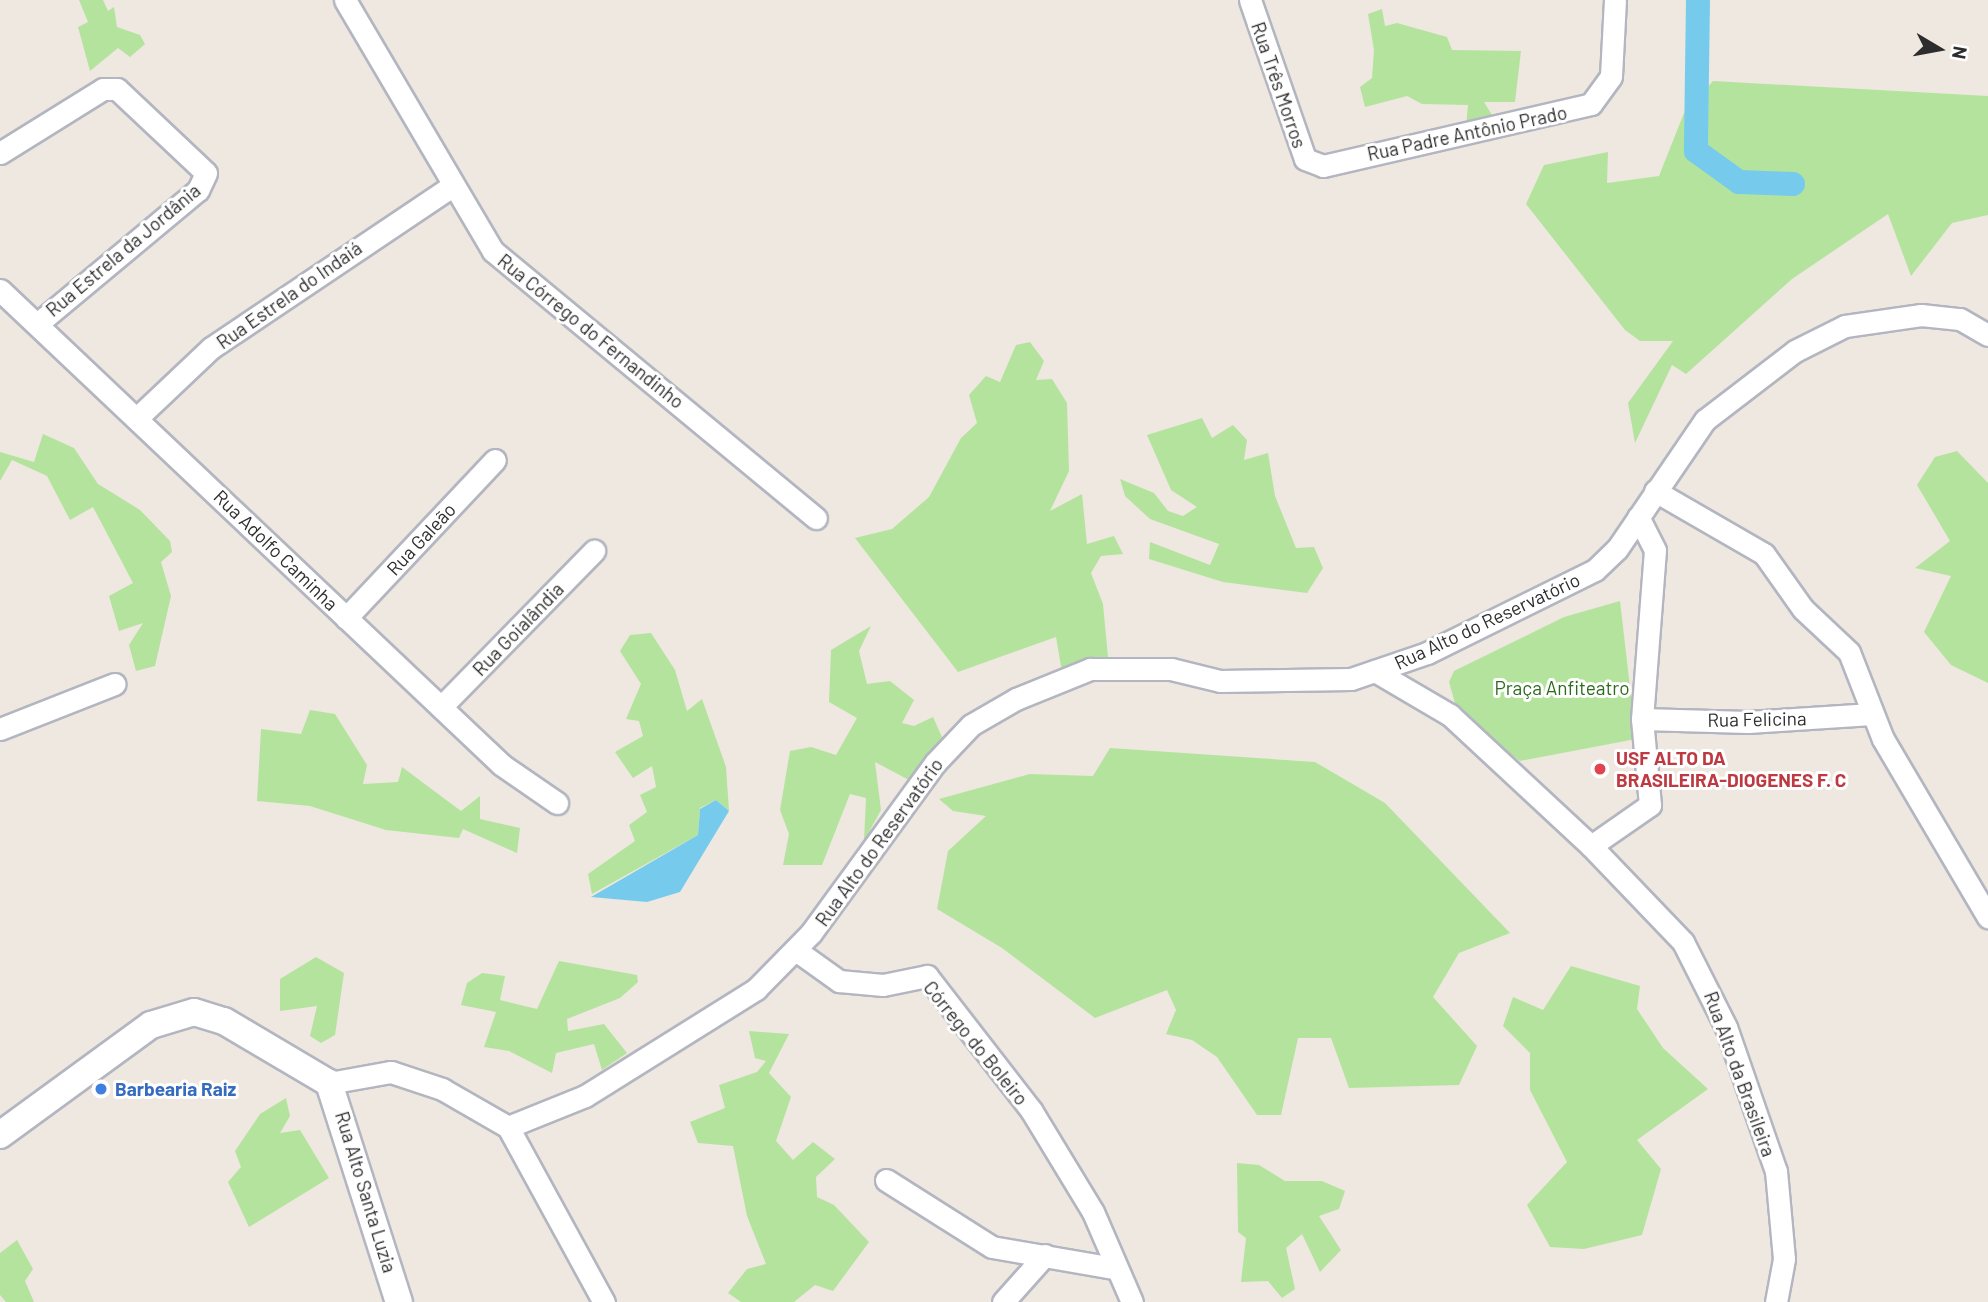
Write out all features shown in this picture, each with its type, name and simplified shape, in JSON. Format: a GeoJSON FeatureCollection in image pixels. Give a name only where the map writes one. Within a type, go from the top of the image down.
{"type":"FeatureCollection","features":[{"type":"Feature","properties":{"kind":"street","name":"Rua Córrego do Fernandinho"},"geometry":{"type":"LineString","coordinates":[[345,0],[402,86],[452,186],[492,251],[816,518]]}},
{"type":"Feature","properties":{"kind":"street","name":"Rua Três Morros"},"geometry":{"type":"LineString","coordinates":[[1250,0],[1305,159],[1314,166]]}},
{"type":"Feature","properties":{"kind":"street","name":"Rua Padre Antônio Prado"},"geometry":{"type":"LineString","coordinates":[[1314,166],[1591,104],[1611,76],[1615,0]]}},
{"type":"Feature","properties":{"kind":"street","name":"Rua Estrela da Jordânia"},"geometry":{"type":"LineString","coordinates":[[0,153],[103,89],[117,89],[206,173],[198,190],[37,324]]}},
{"type":"Feature","properties":{"kind":"street","name":"Rua Estrela do Indaiá"},"geometry":{"type":"LineString","coordinates":[[137,418],[211,348],[452,186]]}},
{"type":"Feature","properties":{"kind":"street","name":"Rua Adolfo Caminha"},"geometry":{"type":"LineString","coordinates":[[0,290],[502,765],[556,803]]}},
{"type":"Feature","properties":{"kind":"street","name":"Rua Alto do Reservatório"},"geometry":{"type":"LineString","coordinates":[[508,1127],[618,1077],[756,989],[797,951],[935,763],[971,725],[1049,681],[1124,666],[1268,683],[1351,679],[1427,653],[1595,570],[1638,517],[1705,421],[1740,389],[1845,326],[1921,315],[1961,319],[1988,335]]}},
{"type":"Feature","properties":{"kind":"street","name":"Rua Galeão"},"geometry":{"type":"LineString","coordinates":[[346,618],[495,460]]}},
{"type":"Feature","properties":{"kind":"street"},"geometry":{"type":"LineString","coordinates":[[1655,491],[1764,554],[1803,609],[1849,652],[1883,739],[1988,917]]}},
{"type":"Feature","properties":{"kind":"street"},"geometry":{"type":"LineString","coordinates":[[1591,846],[1650,805],[1642,719],[1655,550],[1638,517]]}},
{"type":"Feature","properties":{"kind":"street","name":"Rua Goialândia"},"geometry":{"type":"LineString","coordinates":[[441,706],[594,551]]}},
{"type":"Feature","properties":{"kind":"street","name":"Rua Alto da Brasileira"},"geometry":{"type":"LineString","coordinates":[[1375,671],[1450,715],[1591,846],[1683,942],[1726,1027],[1779,1183],[1784,1259],[1776,1302]]}},
{"type":"Feature","properties":{"kind":"street"},"geometry":{"type":"LineString","coordinates":[[0,729],[114,684]]}},
{"type":"Feature","properties":{"kind":"street","name":"Rua Felicina"},"geometry":{"type":"LineString","coordinates":[[1642,719],[1748,722],[1872,714]]}},
{"type":"Feature","properties":{"kind":"street","name":"Córrego do Boleiro"},"geometry":{"type":"LineString","coordinates":[[797,951],[839,981],[883,985],[927,976],[1031,1110],[1093,1212],[1114,1268],[1132,1302]]}},
{"type":"Feature","properties":{"kind":"street"},"geometry":{"type":"LineString","coordinates":[[0,1135],[151,1025],[185,1013],[246,1031],[329,1083],[391,1072],[442,1089],[508,1127],[604,1302]]}},
{"type":"Feature","properties":{"kind":"street","name":"Rua Alto Santa Luzia"},"geometry":{"type":"LineString","coordinates":[[329,1083],[399,1302]]}},
{"type":"Feature","properties":{"kind":"street"},"geometry":{"type":"LineString","coordinates":[[886,1180],[962,1234],[992,1247],[1114,1268]]}},
{"type":"Feature","properties":{"kind":"street"},"geometry":{"type":"LineString","coordinates":[[1003,1302],[1045,1255]]}},
{"type":"Feature","properties":{"kind":"green space"},"geometry":{"type":"Polygon","coordinates":[[[79,0],[103,0],[108,11],[114,7],[117,27],[140,35],[145,44],[130,57],[118,48],[90,71],[78,27],[88,22],[79,0]]]}},
{"type":"Feature","properties":{"kind":"green space"},"geometry":{"type":"Polygon","coordinates":[[[1382,9],[1385,26],[1397,23],[1447,37],[1452,50],[1521,51],[1515,102],[1484,102],[1495,120],[1466,127],[1468,105],[1422,104],[1407,96],[1365,107],[1360,87],[1372,78],[1374,50],[1368,14],[1382,9]]]}},
{"type":"Feature","properties":{"kind":"green space"},"geometry":{"type":"Polygon","coordinates":[[[1713,81],[1988,96],[1988,215],[1952,223],[1911,276],[1888,214],[1792,279],[1686,374],[1672,365],[1635,443],[1628,403],[1673,341],[1640,341],[1625,330],[1526,204],[1544,165],[1608,152],[1607,183],[1659,176],[1684,113],[1713,81]]]}},
{"type":"Feature","properties":{"kind":"green space"},"geometry":{"type":"Polygon","coordinates":[[[1030,342],[1044,361],[1036,380],[1052,379],[1067,403],[1069,471],[1050,511],[1082,494],[1087,544],[1114,536],[1123,554],[1101,556],[1091,573],[1103,604],[1108,657],[1062,672],[1056,637],[958,672],[855,538],[892,529],[929,497],[961,438],[977,423],[969,395],[986,376],[1000,382],[1016,345],[1030,342]]]}},
{"type":"Feature","properties":{"kind":"green space"},"geometry":{"type":"Polygon","coordinates":[[[1202,418],[1212,438],[1233,425],[1247,440],[1244,460],[1268,453],[1275,496],[1296,548],[1314,547],[1323,568],[1307,593],[1223,582],[1149,559],[1150,542],[1210,565],[1219,544],[1150,519],[1125,496],[1120,479],[1154,493],[1168,511],[1183,516],[1197,507],[1171,490],[1147,435],[1202,418]]]}},
{"type":"Feature","properties":{"kind":"green space"},"geometry":{"type":"Polygon","coordinates":[[[43,434],[74,448],[98,484],[140,510],[170,541],[172,552],[161,562],[171,596],[155,666],[136,671],[129,645],[143,623],[119,631],[109,596],[133,583],[93,507],[70,520],[47,476],[12,460],[0,481],[0,452],[34,462],[43,434]]]}},
{"type":"Feature","properties":{"kind":"green space"},"geometry":{"type":"Polygon","coordinates":[[[1957,451],[1988,483],[1988,683],[1951,665],[1924,632],[1951,576],[1915,568],[1950,541],[1917,485],[1935,457],[1957,451]]]}},
{"type":"Feature","properties":{"kind":"green space","name":"Praça Anfiteatro"},"geometry":{"type":"Polygon","coordinates":[[[1620,601],[1636,739],[1520,761],[1458,714],[1449,682],[1454,671],[1564,617],[1620,601]]]}},
{"type":"Feature","properties":{"kind":"green space"},"geometry":{"type":"Polygon","coordinates":[[[871,626],[859,651],[867,684],[890,681],[914,700],[902,723],[914,726],[933,717],[942,737],[909,780],[875,762],[881,810],[864,841],[866,798],[850,794],[822,865],[783,865],[789,834],[780,810],[790,751],[811,747],[836,755],[857,718],[829,702],[831,650],[871,626]]]}},
{"type":"Feature","properties":{"kind":"green space"},"geometry":{"type":"Polygon","coordinates":[[[651,633],[675,670],[687,711],[702,699],[726,767],[729,811],[716,800],[700,808],[698,835],[592,894],[588,874],[635,841],[629,825],[647,812],[640,795],[656,787],[652,766],[633,778],[615,752],[643,736],[639,721],[626,719],[641,684],[620,651],[630,635],[651,633]]]}},
{"type":"Feature","properties":{"kind":"green space"},"geometry":{"type":"Polygon","coordinates":[[[310,710],[335,714],[367,765],[363,784],[398,782],[402,767],[461,811],[480,796],[480,819],[520,828],[517,853],[463,829],[459,838],[386,830],[310,806],[257,801],[261,729],[301,734],[310,710]]]}},
{"type":"Feature","properties":{"kind":"green space"},"geometry":{"type":"Polygon","coordinates":[[[1110,748],[1315,762],[1385,803],[1510,933],[1459,953],[1433,997],[1477,1046],[1459,1085],[1349,1088],[1331,1038],[1298,1038],[1281,1115],[1257,1115],[1217,1057],[1192,1040],[1166,1034],[1176,1010],[1167,990],[1095,1018],[1002,948],[937,909],[948,851],[986,816],[953,811],[939,799],[1030,774],[1093,776],[1110,748]]]}},
{"type":"Feature","properties":{"kind":"green space"},"geometry":{"type":"Polygon","coordinates":[[[316,957],[344,973],[335,1035],[321,1043],[310,1036],[317,1006],[280,1011],[280,979],[316,957]]]}},
{"type":"Feature","properties":{"kind":"green space"},"geometry":{"type":"Polygon","coordinates":[[[559,961],[637,975],[638,982],[620,998],[567,1019],[568,1031],[604,1024],[627,1053],[602,1070],[594,1044],[556,1053],[552,1073],[509,1051],[484,1047],[496,1012],[461,1005],[467,983],[482,973],[505,976],[500,1000],[537,1009],[559,961]]]}},
{"type":"Feature","properties":{"kind":"green space"},"geometry":{"type":"Polygon","coordinates":[[[1571,966],[1640,986],[1637,1009],[1663,1048],[1708,1089],[1637,1140],[1661,1169],[1642,1235],[1584,1249],[1550,1247],[1527,1205],[1567,1162],[1530,1090],[1530,1053],[1503,1026],[1513,997],[1543,1010],[1571,966]]]}},
{"type":"Feature","properties":{"kind":"green space"},"geometry":{"type":"Polygon","coordinates":[[[749,1031],[789,1034],[769,1073],[791,1097],[776,1141],[793,1160],[813,1142],[835,1159],[816,1177],[817,1197],[834,1205],[869,1242],[833,1291],[815,1285],[794,1302],[741,1302],[728,1293],[747,1269],[766,1264],[747,1216],[733,1146],[698,1143],[690,1122],[725,1108],[719,1085],[757,1072],[766,1061],[755,1058],[749,1031]]]}},
{"type":"Feature","properties":{"kind":"green space"},"geometry":{"type":"Polygon","coordinates":[[[286,1098],[290,1116],[280,1133],[300,1130],[329,1178],[249,1227],[228,1182],[241,1167],[235,1151],[260,1114],[286,1098]]]}},
{"type":"Feature","properties":{"kind":"green space"},"geometry":{"type":"Polygon","coordinates":[[[1237,1163],[1259,1165],[1285,1181],[1322,1181],[1345,1191],[1339,1209],[1319,1216],[1341,1250],[1320,1272],[1302,1234],[1286,1248],[1295,1289],[1282,1298],[1268,1281],[1241,1282],[1246,1238],[1238,1232],[1237,1163]]]}},
{"type":"Feature","properties":{"kind":"green space"},"geometry":{"type":"Polygon","coordinates":[[[17,1240],[33,1269],[25,1281],[34,1302],[6,1302],[0,1295],[0,1253],[17,1240]]]}},
{"type":"Feature","properties":{"kind":"water"},"geometry":{"type":"Polygon","coordinates":[[[716,800],[729,811],[680,892],[647,902],[591,897],[698,835],[700,809],[716,800]]]}},
{"type":"Feature","properties":{"kind":"waterway"},"geometry":{"type":"LineString","coordinates":[[1698,0],[1696,151],[1739,182],[1793,184]]}},
{"type":"Feature","properties":{"kind":"place","name":"USF ALTO DA BRASILEIRA-DIOGENES F. C"},"geometry":{"type":"Point","coordinates":[1600,769]}},
{"type":"Feature","properties":{"kind":"place","name":"Barbearia Raiz"},"geometry":{"type":"Point","coordinates":[101,1089]}}]}
